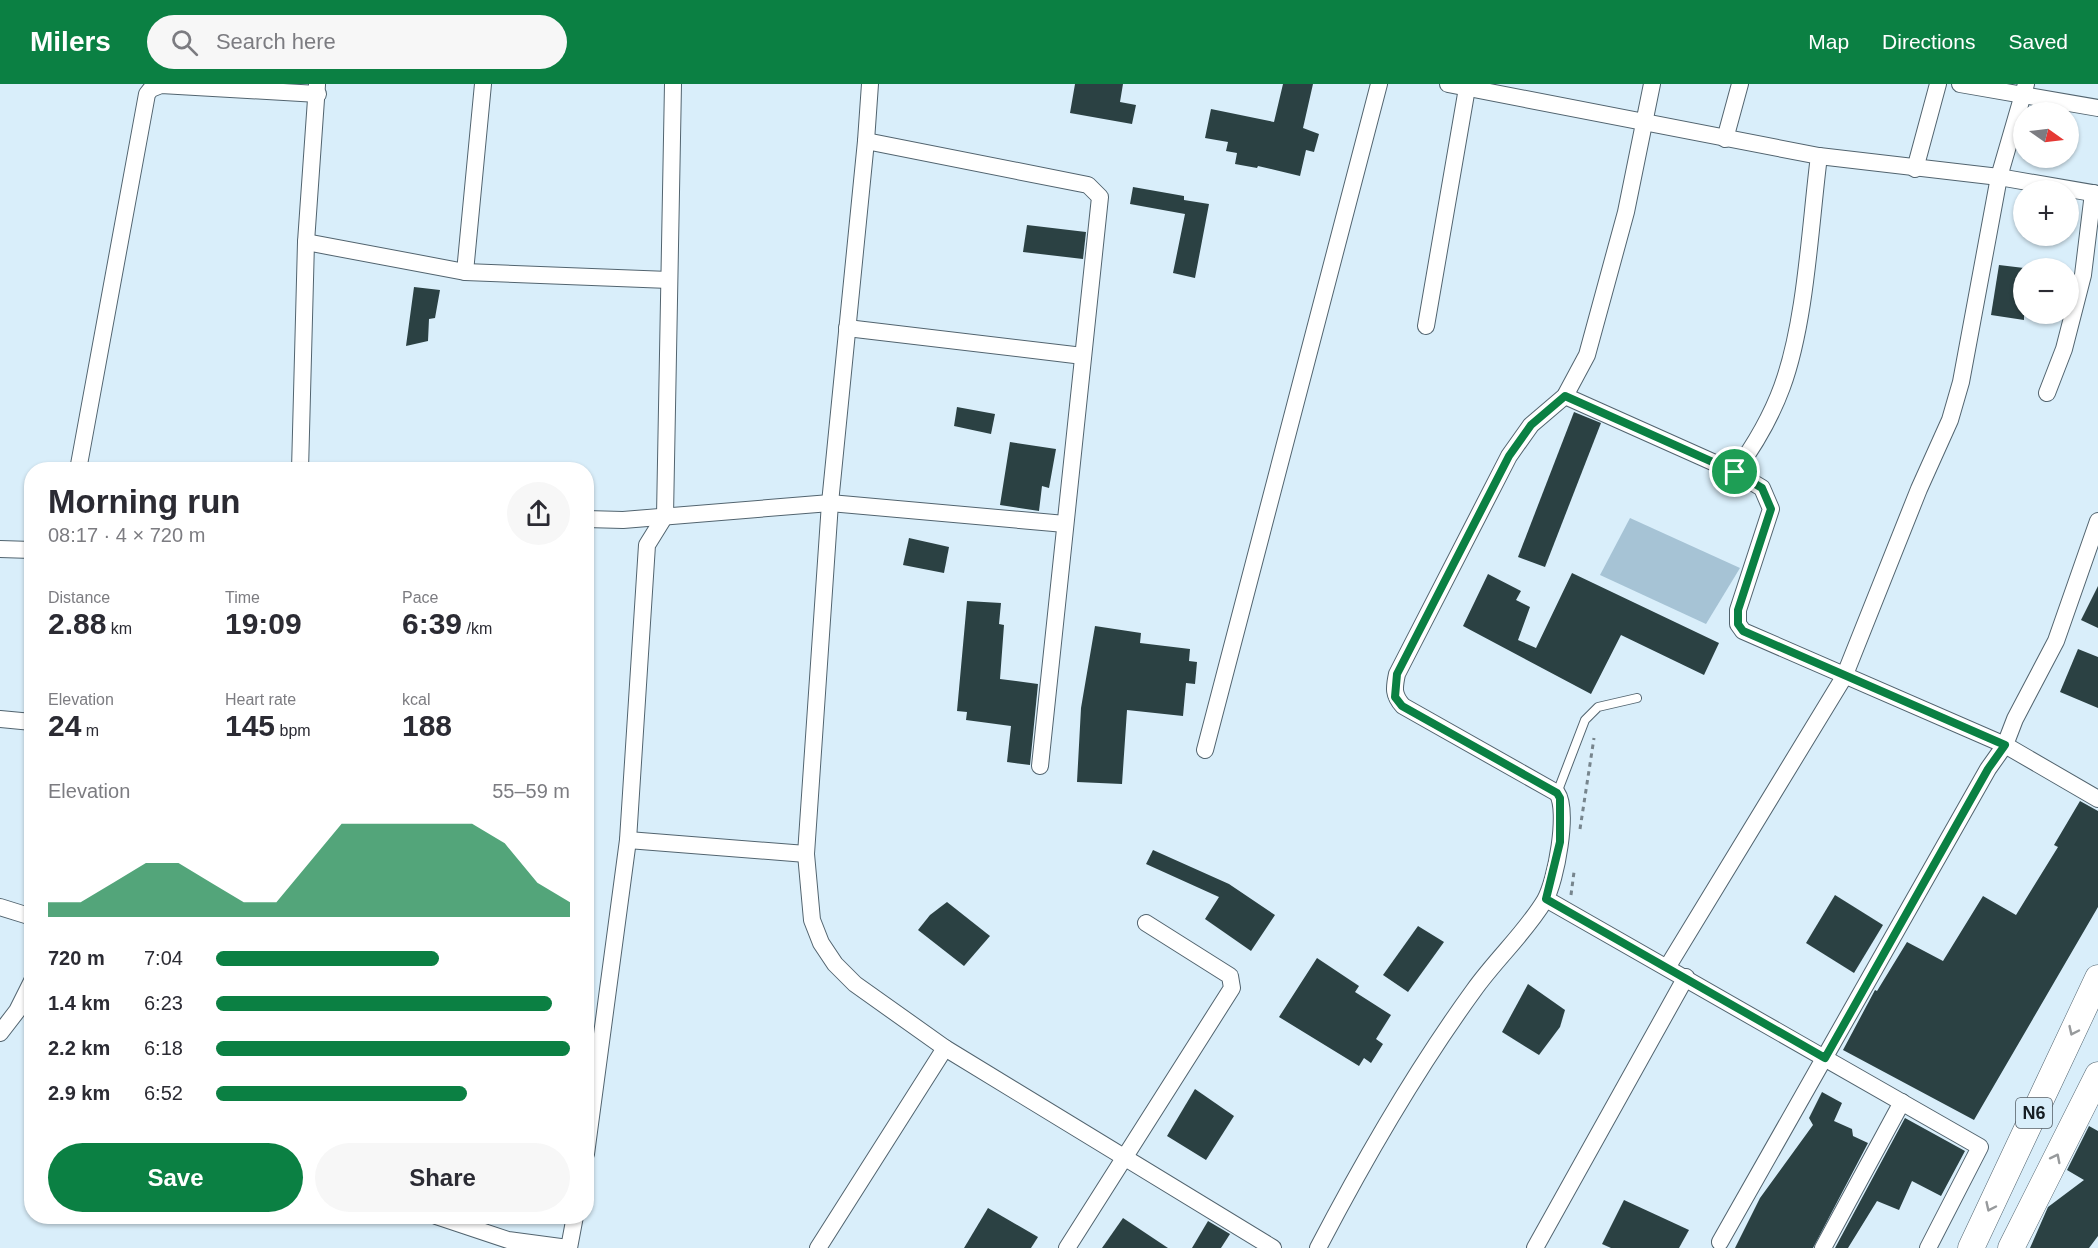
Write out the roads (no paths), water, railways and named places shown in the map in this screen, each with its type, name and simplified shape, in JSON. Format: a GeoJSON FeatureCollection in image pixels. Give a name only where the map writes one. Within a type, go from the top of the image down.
{"type":"FeatureCollection","features":[{"type":"Feature","properties":{"kind":"main road","name":"N6"},"geometry":{"type":"LineString","coordinates":[[1971,1248],[2098,978]]}},
{"type":"Feature","properties":{"kind":"main road","name":"N6"},"geometry":{"type":"LineString","coordinates":[[2011,1248],[2098,1075]]}},
{"type":"Feature","properties":{"kind":"street"},"geometry":{"type":"LineString","coordinates":[[465,272],[483,84]]}},
{"type":"Feature","properties":{"kind":"street"},"geometry":{"type":"LineString","coordinates":[[594,1049],[628,840],[647,545],[665,516],[673,84]]}},
{"type":"Feature","properties":{"kind":"street"},"geometry":{"type":"LineString","coordinates":[[870,84],[830,503],[806,854],[812,920],[821,943],[835,964],[855,984],[945,1048],[1273,1248]]}},
{"type":"Feature","properties":{"kind":"street"},"geometry":{"type":"LineString","coordinates":[[1205,750],[1379,84]]}},
{"type":"Feature","properties":{"kind":"street"},"geometry":{"type":"LineString","coordinates":[[1448,84],[1819,156],[1999,177],[2096,194],[2083,275],[2064,349],[2047,393]]}},
{"type":"Feature","properties":{"kind":"street"},"geometry":{"type":"LineString","coordinates":[[1318,1248],[1365,1159],[1423,1066],[1475,989],[1546,899],[1560,842],[1562,804],[1557,793],[1402,706],[1395,697],[1394,687],[1397,674],[1509,456],[1531,425],[1565,396],[1587,355],[1626,212],[1652,84]]}},
{"type":"Feature","properties":{"kind":"street"},"geometry":{"type":"LineString","coordinates":[[1725,139],[1740,84]]}},
{"type":"Feature","properties":{"kind":"street"},"geometry":{"type":"LineString","coordinates":[[1915,169],[1938,84]]}},
{"type":"Feature","properties":{"kind":"street"},"geometry":{"type":"LineString","coordinates":[[1960,84],[2025,90],[2098,108]]}},
{"type":"Feature","properties":{"kind":"street"},"geometry":{"type":"LineString","coordinates":[[79,462],[147,94],[151,88],[161,85],[318,89],[306,242],[300,462]]}},
{"type":"Feature","properties":{"kind":"street"},"geometry":{"type":"LineString","coordinates":[[1426,326],[1467,88]]}},
{"type":"Feature","properties":{"kind":"street"},"geometry":{"type":"LineString","coordinates":[[1668,966],[1844,677],[1919,489],[1950,420],[1961,382],[1999,177],[2025,90]]}},
{"type":"Feature","properties":{"kind":"street"},"geometry":{"type":"LineString","coordinates":[[866,141],[1088,185],[1097,191],[1100,206],[1040,766]]}},
{"type":"Feature","properties":{"kind":"street"},"geometry":{"type":"LineString","coordinates":[[1735,472],[1753,448],[1782,387],[1799,318],[1819,156]]}},
{"type":"Feature","properties":{"kind":"street"},"geometry":{"type":"LineString","coordinates":[[306,242],[465,272],[669,280]]}},
{"type":"Feature","properties":{"kind":"street"},"geometry":{"type":"LineString","coordinates":[[847,328],[1083,357]]}},
{"type":"Feature","properties":{"kind":"street"},"geometry":{"type":"LineString","coordinates":[[1565,396],[1735,472],[1762,488],[1771,509],[1738,610],[1738,624],[1743,631],[1844,677],[2005,745],[2098,799]]}},
{"type":"Feature","properties":{"kind":"street"},"geometry":{"type":"LineString","coordinates":[[594,519],[665,516],[830,503],[1065,524]]}},
{"type":"Feature","properties":{"kind":"street"},"geometry":{"type":"LineString","coordinates":[[1720,1242],[1988,769],[2005,745],[2015,719],[2056,641],[2098,521]]}},
{"type":"Feature","properties":{"kind":"street"},"geometry":{"type":"LineString","coordinates":[[0,549],[24,550]]}},
{"type":"Feature","properties":{"kind":"street"},"geometry":{"type":"LineString","coordinates":[[0,719],[24,721]]}},
{"type":"Feature","properties":{"kind":"street"},"geometry":{"type":"LineString","coordinates":[[628,840],[806,854]]}},
{"type":"Feature","properties":{"kind":"street"},"geometry":{"type":"LineString","coordinates":[[1546,899],[1686,976],[1980,1147],[1928,1248]]}},
{"type":"Feature","properties":{"kind":"street"},"geometry":{"type":"LineString","coordinates":[[0,907],[24,914]]}},
{"type":"Feature","properties":{"kind":"street"},"geometry":{"type":"LineString","coordinates":[[1067,1248],[1232,988],[1230,976],[1146,923]]}},
{"type":"Feature","properties":{"kind":"street"},"geometry":{"type":"LineString","coordinates":[[1535,1248],[1686,976]]}},
{"type":"Feature","properties":{"kind":"street"},"geometry":{"type":"LineString","coordinates":[[0,1033],[17,1011],[24,997]]}},
{"type":"Feature","properties":{"kind":"street"},"geometry":{"type":"LineString","coordinates":[[818,1248],[945,1048]]}},
{"type":"Feature","properties":{"kind":"street"},"geometry":{"type":"LineString","coordinates":[[1823,1248],[1902,1102]]}},
{"type":"Feature","properties":{"kind":"street"},"geometry":{"type":"LineString","coordinates":[[461,1224],[508,1239],[568,1248],[573,1224]]}},
{"type":"Feature","properties":{"kind":"lane"},"geometry":{"type":"LineString","coordinates":[[1557,793],[1585,720],[1598,707],[1637,698]]}}]}
